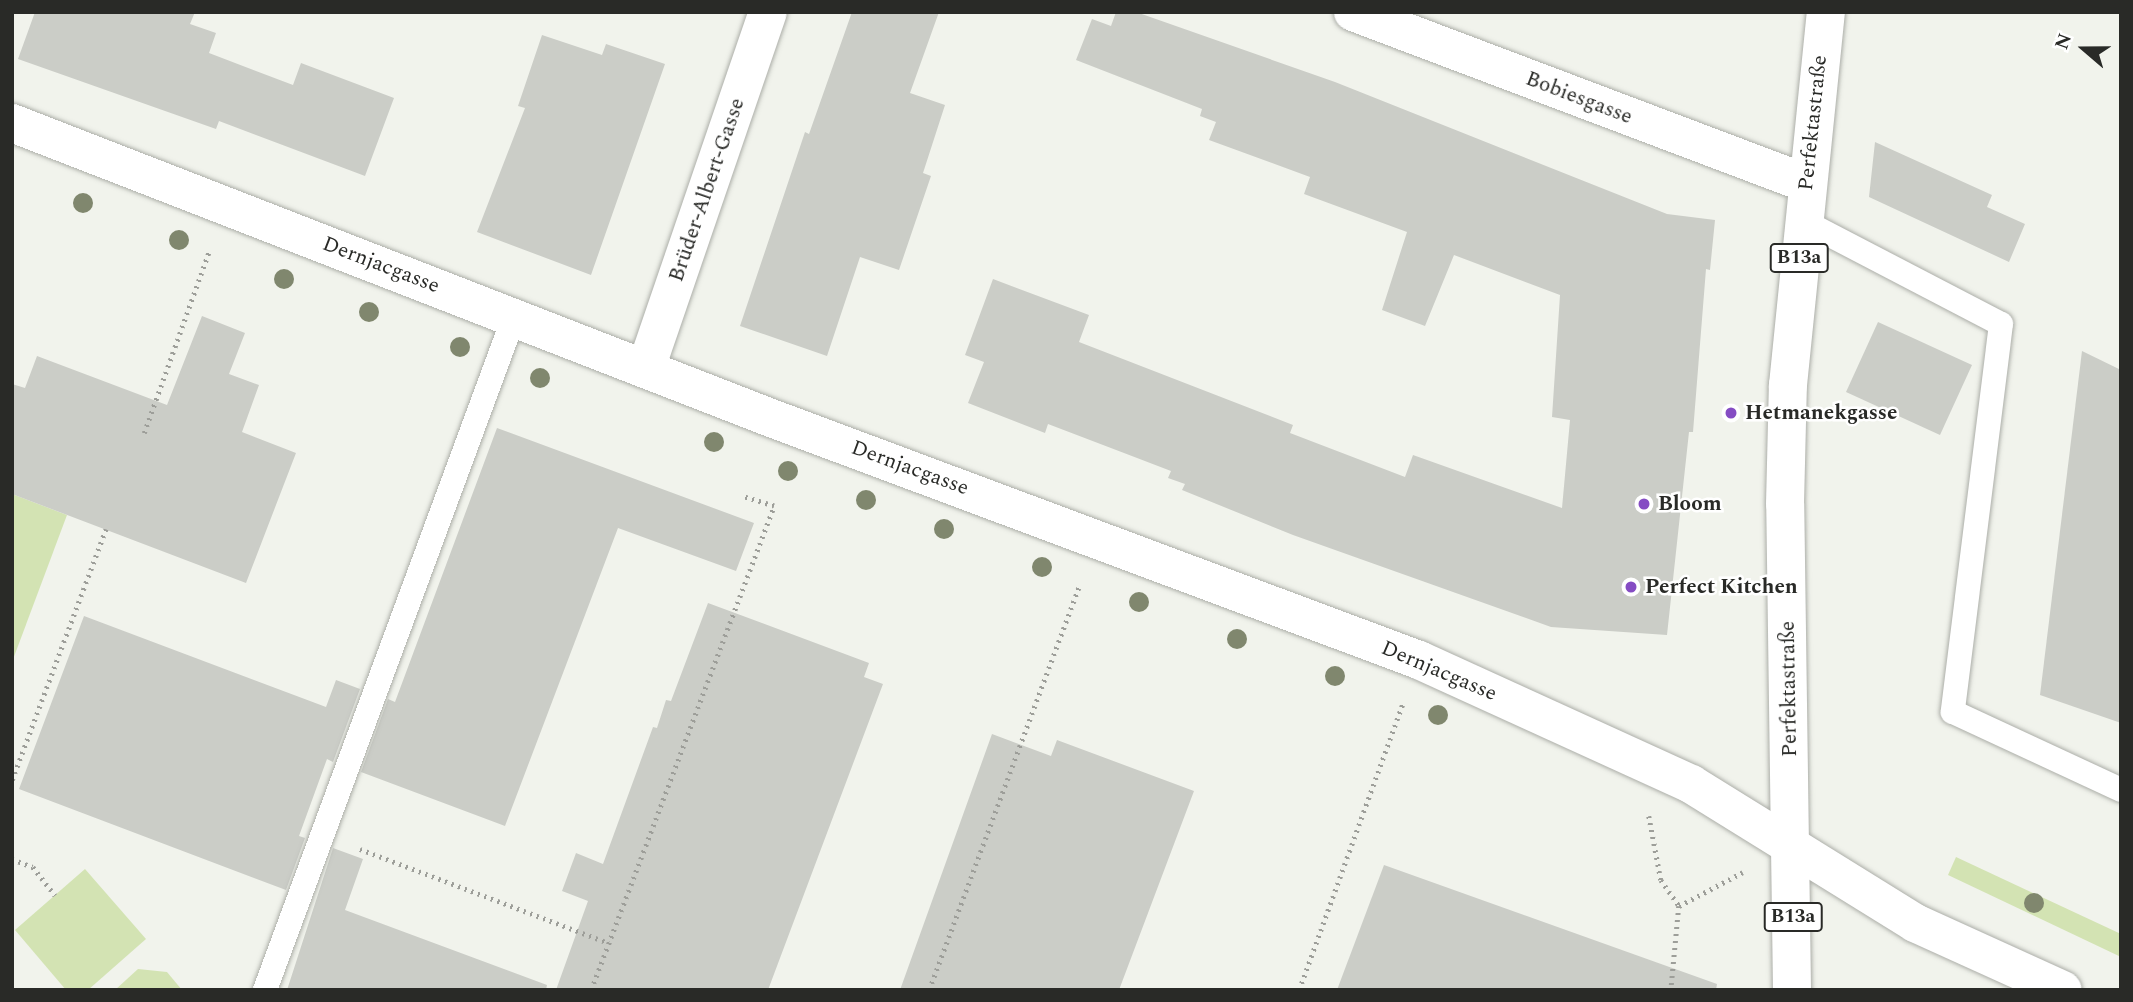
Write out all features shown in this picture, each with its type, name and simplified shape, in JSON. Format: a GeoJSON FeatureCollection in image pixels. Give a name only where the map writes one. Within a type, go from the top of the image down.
{"type":"FeatureCollection","features":[{"type":"Feature","properties":{"kind":"street","name":"Brüder-Albert-Gasse"},"geometry":{"type":"LineString","coordinates":[[646,368],[768,12]]}},
{"type":"Feature","properties":{"kind":"street","name":"Bobiesgasse"},"geometry":{"type":"LineString","coordinates":[[1353,12],[1806,183]]}},
{"type":"Feature","properties":{"kind":"street","name":"Perfektastraße"},"geometry":{"type":"LineString","coordinates":[[1785,988],[1793,845],[1785,504],[1788,373],[1826,12]]}},
{"type":"Feature","properties":{"kind":"street","name":"Dernjacgasse"},"geometry":{"type":"LineString","coordinates":[[12,123],[646,368],[1419,660],[1651,766],[1793,845]]}},
{"type":"Feature","properties":{"kind":"street"},"geometry":{"type":"LineString","coordinates":[[1793,845],[1915,923],[2063,990]]}},
{"type":"Feature","properties":{"kind":"lane"},"geometry":{"type":"LineString","coordinates":[[1802,221],[2001,324],[1953,712],[2121,790]]}},
{"type":"Feature","properties":{"kind":"lane"},"geometry":{"type":"LineString","coordinates":[[265,990],[514,317]]}},
{"type":"Feature","properties":{"kind":"path"},"geometry":{"type":"LineString","coordinates":[[144,433],[226,204]]}},
{"type":"Feature","properties":{"kind":"path"},"geometry":{"type":"LineString","coordinates":[[592,990],[774,506],[742,496]]}},
{"type":"Feature","properties":{"kind":"path"},"geometry":{"type":"LineString","coordinates":[[12,780],[106,529]]}},
{"type":"Feature","properties":{"kind":"path"},"geometry":{"type":"LineString","coordinates":[[929,990],[1097,537]]}},
{"type":"Feature","properties":{"kind":"path"},"geometry":{"type":"LineString","coordinates":[[1299,990],[1419,660]]}},
{"type":"Feature","properties":{"kind":"path"},"geometry":{"type":"LineString","coordinates":[[1651,766],[1648,813],[1661,880],[1679,906],[1671,990]]}},
{"type":"Feature","properties":{"kind":"path"},"geometry":{"type":"LineString","coordinates":[[324,835],[609,943]]}},
{"type":"Feature","properties":{"kind":"path"},"geometry":{"type":"LineString","coordinates":[[1679,906],[1793,845]]}},
{"type":"Feature","properties":{"kind":"path"},"geometry":{"type":"LineString","coordinates":[[12,859],[33,867],[55,895]]}},
{"type":"Feature","properties":{"kind":"green space"},"geometry":{"type":"Polygon","coordinates":[[[12,494],[67,515],[12,662],[12,494]]]}},
{"type":"Feature","properties":{"kind":"green space"},"geometry":{"type":"Polygon","coordinates":[[[1956,857],[2121,934],[2121,957],[1948,875],[1956,857]]]}},
{"type":"Feature","properties":{"kind":"green space"},"geometry":{"type":"Polygon","coordinates":[[[85,869],[146,939],[88,990],[66,990],[15,930],[85,869]]]}},
{"type":"Feature","properties":{"kind":"green space"},"geometry":{"type":"Polygon","coordinates":[[[138,969],[167,972],[182,990],[115,990],[138,969]]]}},
{"type":"Feature","properties":{"kind":"building"},"geometry":{"type":"Polygon","coordinates":[[[35,12],[195,12],[190,24],[216,33],[209,53],[293,85],[301,63],[394,98],[365,176],[219,121],[216,129],[18,59],[35,12]]]}},
{"type":"Feature","properties":{"kind":"building"},"geometry":{"type":"Polygon","coordinates":[[[852,12],[939,12],[910,93],[945,105],[923,173],[931,176],[899,270],[860,257],[827,356],[740,326],[805,132],[809,134],[852,12]]]}},
{"type":"Feature","properties":{"kind":"building"},"geometry":{"type":"Polygon","coordinates":[[[1116,12],[1136,12],[1335,82],[1667,214],[1715,220],[1710,270],[1706,269],[1693,432],[1689,432],[1667,635],[1551,627],[1293,535],[1182,490],[1185,484],[1168,478],[1171,471],[1048,424],[1045,433],[968,403],[984,362],[965,355],[993,279],[1089,315],[1079,342],[1293,425],[1290,433],[1405,477],[1413,455],[1562,508],[1570,420],[1552,417],[1560,295],[1454,255],[1425,326],[1382,310],[1407,232],[1304,194],[1310,177],[1209,140],[1216,122],[1200,116],[1202,109],[1076,60],[1092,19],[1111,26],[1116,12]]]}},
{"type":"Feature","properties":{"kind":"building"},"geometry":{"type":"Polygon","coordinates":[[[542,35],[602,55],[606,44],[665,64],[591,275],[477,232],[525,108],[518,106],[542,35]]]}},
{"type":"Feature","properties":{"kind":"building"},"geometry":{"type":"Polygon","coordinates":[[[1875,142],[1992,195],[1987,207],[2025,224],[2009,262],[1869,197],[1875,142]]]}},
{"type":"Feature","properties":{"kind":"building"},"geometry":{"type":"Polygon","coordinates":[[[202,316],[245,333],[229,374],[259,385],[242,432],[296,453],[246,583],[12,494],[12,384],[25,388],[37,356],[167,405],[202,316]]]}},
{"type":"Feature","properties":{"kind":"building"},"geometry":{"type":"Polygon","coordinates":[[[1878,322],[1972,365],[1940,435],[1846,392],[1878,322]]]}},
{"type":"Feature","properties":{"kind":"building"},"geometry":{"type":"Polygon","coordinates":[[[2082,351],[2121,370],[2121,723],[2040,695],[2082,351]]]}},
{"type":"Feature","properties":{"kind":"building"},"geometry":{"type":"Polygon","coordinates":[[[497,428],[754,523],[736,571],[618,528],[505,826],[361,772],[388,699],[395,702],[497,428]]]}},
{"type":"Feature","properties":{"kind":"building"},"geometry":{"type":"Polygon","coordinates":[[[708,603],[869,663],[864,677],[883,684],[768,990],[556,990],[588,901],[562,891],[576,853],[603,864],[653,727],[657,728],[666,700],[671,701],[708,603]]]}},
{"type":"Feature","properties":{"kind":"building"},"geometry":{"type":"Polygon","coordinates":[[[84,616],[326,707],[336,680],[360,689],[333,762],[327,759],[299,836],[305,838],[286,890],[19,789],[84,616]]]}},
{"type":"Feature","properties":{"kind":"building"},"geometry":{"type":"Polygon","coordinates":[[[992,734],[1051,756],[1057,740],[1194,791],[1119,990],[900,990],[992,734]]]}},
{"type":"Feature","properties":{"kind":"building"},"geometry":{"type":"Polygon","coordinates":[[[333,848],[363,859],[345,910],[547,985],[546,990],[287,990],[333,848]]]}},
{"type":"Feature","properties":{"kind":"building"},"geometry":{"type":"Polygon","coordinates":[[[1384,865],[1717,984],[1716,990],[1337,990],[1384,865]]]}},
{"type":"Feature","properties":{"kind":"place","name":"Hetmanekgasse"},"geometry":{"type":"Point","coordinates":[1731,413]}},
{"type":"Feature","properties":{"kind":"place","name":"Bloom"},"geometry":{"type":"Point","coordinates":[1644,504]}},
{"type":"Feature","properties":{"kind":"place","name":"Perfect Kitchen"},"geometry":{"type":"Point","coordinates":[1631,587]}}]}
